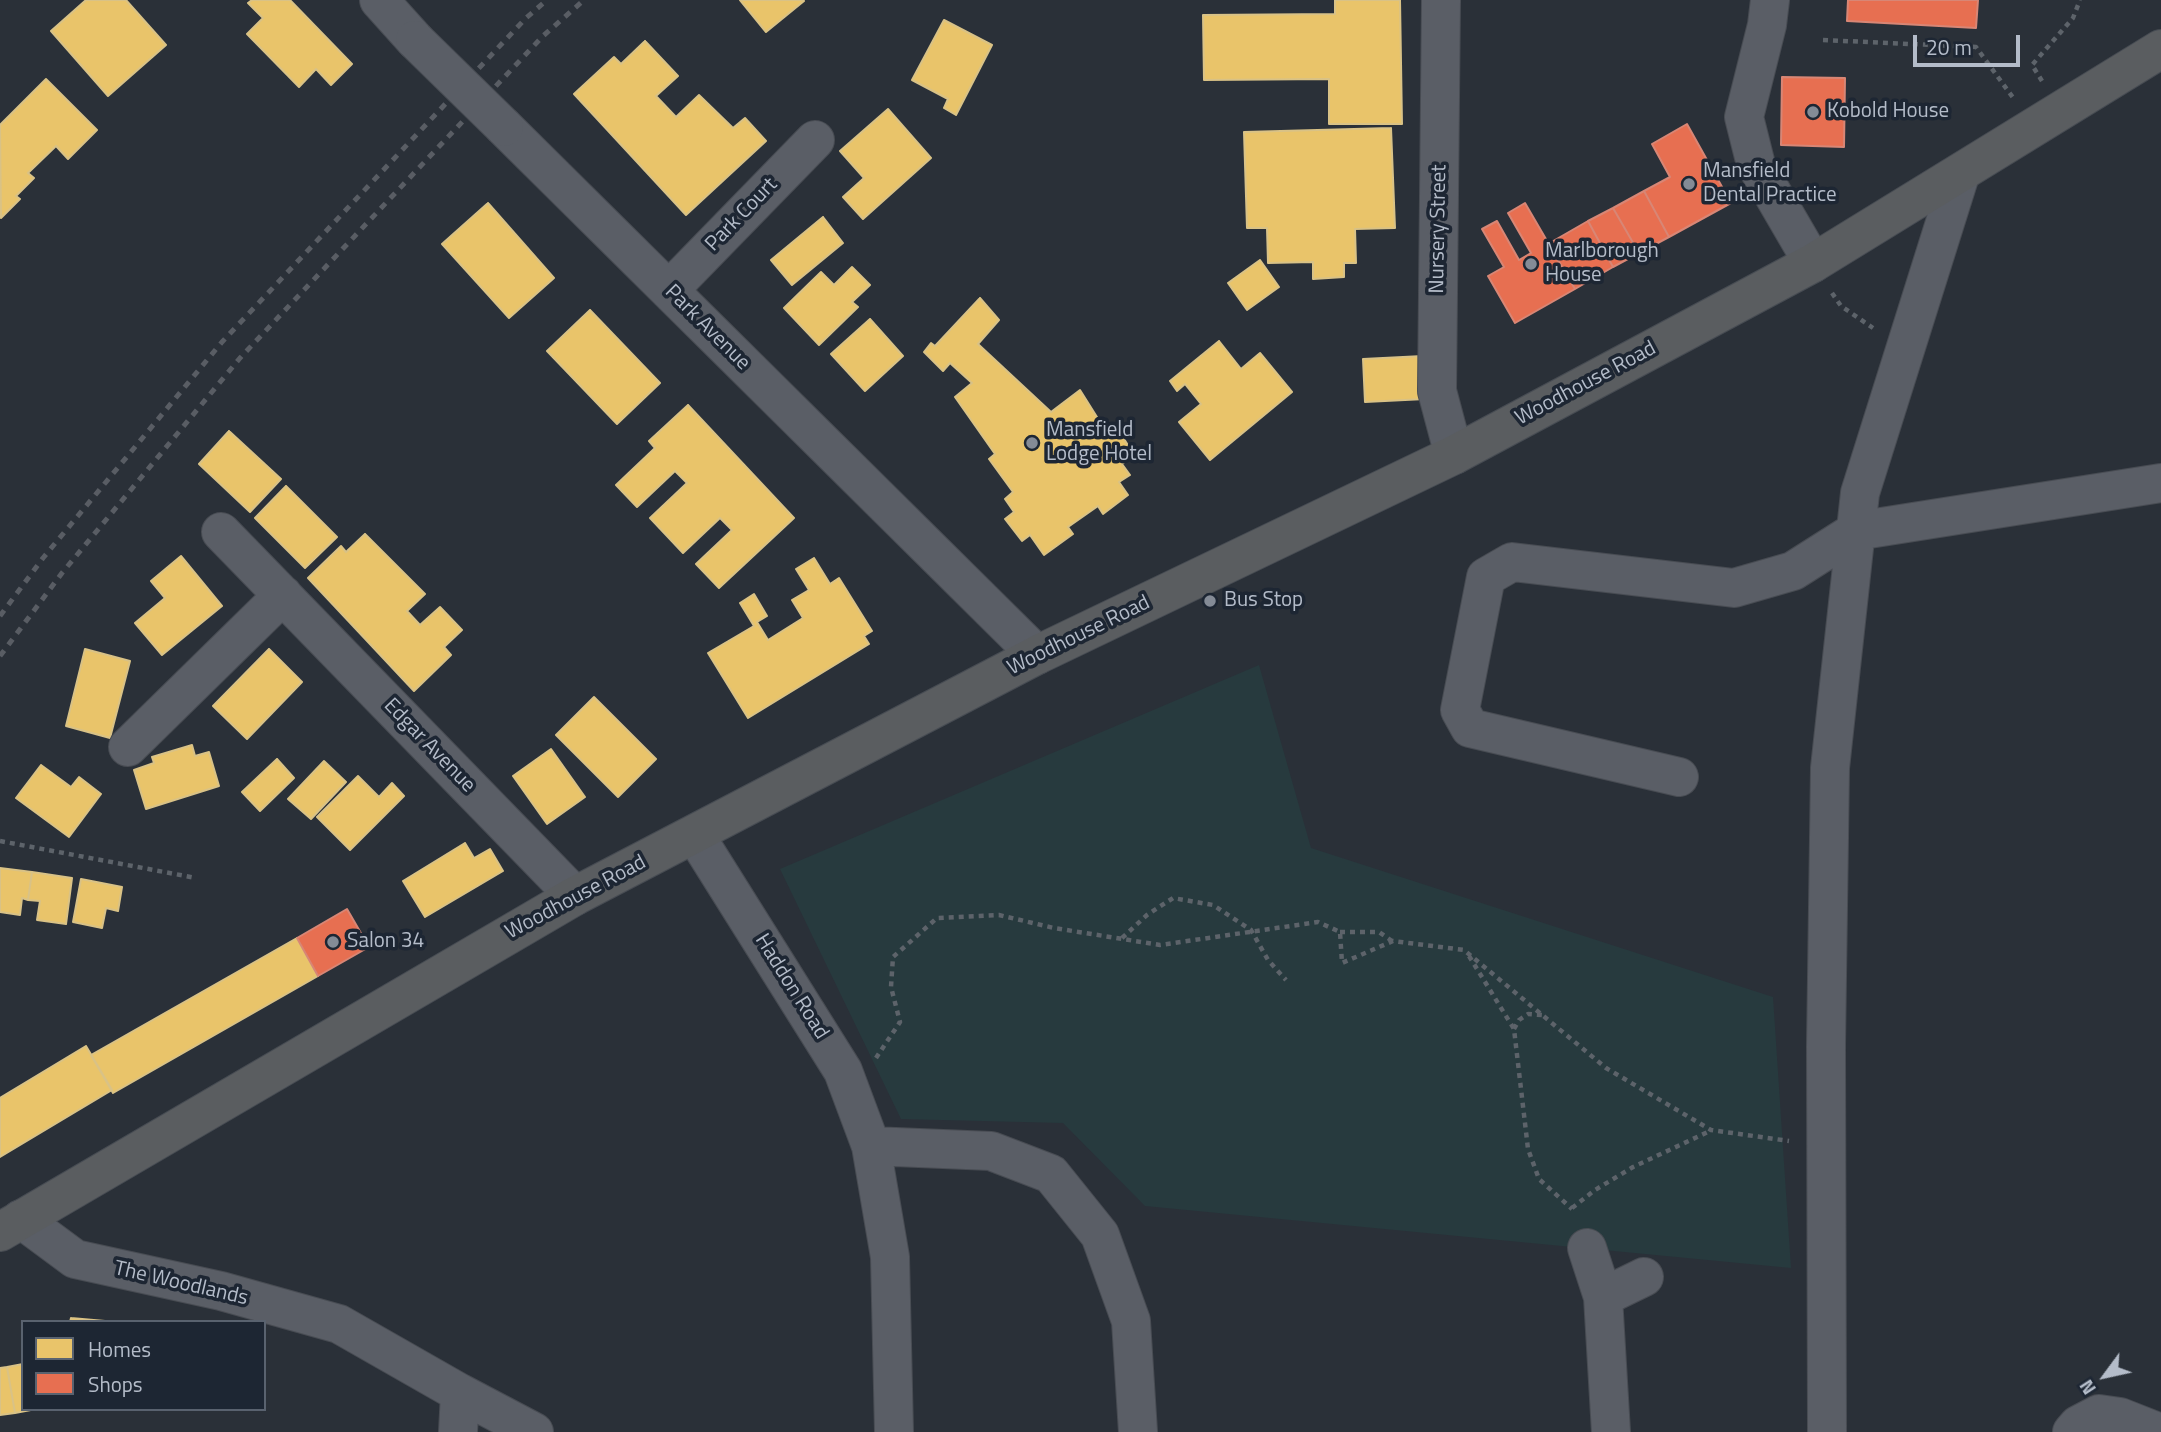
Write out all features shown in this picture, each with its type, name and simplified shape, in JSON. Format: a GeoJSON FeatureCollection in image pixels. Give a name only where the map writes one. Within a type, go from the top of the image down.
{"type":"FeatureCollection","features":[{"type":"Feature","properties":{"kind":"highway","name":"Woodhouse Road"},"geometry":{"type":"LineString","coordinates":[[10,1225],[575,896],[1037,655],[1454,455],[1813,263],[2161,49]]}},
{"type":"Feature","properties":{"kind":"street","name":"Park Avenue"},"geometry":{"type":"LineString","coordinates":[[379,0],[415,40],[1037,655]]}},
{"type":"Feature","properties":{"kind":"street","name":"Nursery Street"},"geometry":{"type":"LineString","coordinates":[[1441,0],[1437,391],[1454,455]]}},
{"type":"Feature","properties":{"kind":"street"},"geometry":{"type":"LineString","coordinates":[[1770,0],[1767,25],[1744,117],[1756,165],[1813,263]]}},
{"type":"Feature","properties":{"kind":"street","name":"Park Court"},"geometry":{"type":"LineString","coordinates":[[669,290],[815,140]]}},
{"type":"Feature","properties":{"kind":"street"},"geometry":{"type":"LineString","coordinates":[[1827,1432],[1826,1146],[1830,768],[1860,493],[1960,174]]}},
{"type":"Feature","properties":{"kind":"street"},"geometry":{"type":"LineString","coordinates":[[1679,777],[1470,728],[1460,710],[1486,577],[1512,562],[1734,588],[1793,571],[1856,531],[2161,483]]}},
{"type":"Feature","properties":{"kind":"street","name":"Edgar Avenue"},"geometry":{"type":"LineString","coordinates":[[221,532],[575,896]]}},
{"type":"Feature","properties":{"kind":"street"},"geometry":{"type":"LineString","coordinates":[[128,747],[283,595]]}},
{"type":"Feature","properties":{"kind":"street","name":"Haddon Road"},"geometry":{"type":"LineString","coordinates":[[695,835],[843,1071],[871,1146],[890,1257],[894,1432]]}},
{"type":"Feature","properties":{"kind":"street"},"geometry":{"type":"LineString","coordinates":[[871,1146],[991,1151],[1051,1174],[1100,1235],[1131,1321],[1138,1432]]}},
{"type":"Feature","properties":{"kind":"street","name":"The Woodlands"},"geometry":{"type":"LineString","coordinates":[[10,1225],[75,1259],[220,1291],[339,1324],[534,1432]]}},
{"type":"Feature","properties":{"kind":"street"},"geometry":{"type":"LineString","coordinates":[[1587,1248],[1603,1297],[1611,1432]]}},
{"type":"Feature","properties":{"kind":"street"},"geometry":{"type":"LineString","coordinates":[[1603,1297],[1644,1277]]}},
{"type":"Feature","properties":{"kind":"street"},"geometry":{"type":"LineString","coordinates":[[458,1432],[460,1393]]}},
{"type":"Feature","properties":{"kind":"street"},"geometry":{"type":"LineString","coordinates":[[2072,1432],[2078,1425],[2099,1414],[2120,1417],[2158,1432]]}},
{"type":"Feature","properties":{"kind":"path"},"geometry":{"type":"LineString","coordinates":[[2048,119],[2032,65],[2073,18],[2080,0]]}},
{"type":"Feature","properties":{"kind":"path"},"geometry":{"type":"LineString","coordinates":[[1823,40],[1976,47],[2048,119]]}},
{"type":"Feature","properties":{"kind":"path"},"geometry":{"type":"LineString","coordinates":[[1813,263],[1841,306],[1905,349]]}},
{"type":"Feature","properties":{"kind":"path"},"geometry":{"type":"LineString","coordinates":[[0,841],[195,878]]}},
{"type":"Feature","properties":{"kind":"path"},"geometry":{"type":"LineString","coordinates":[[1122,939],[1147,915],[1173,898],[1213,905],[1251,930],[1268,960],[1286,980]]}},
{"type":"Feature","properties":{"kind":"path"},"geometry":{"type":"LineString","coordinates":[[843,1071],[873,1061],[900,1022],[891,987],[893,957],[937,918],[999,915],[1160,944],[1318,922],[1340,932],[1379,932],[1393,942]]}},
{"type":"Feature","properties":{"kind":"path"},"geometry":{"type":"LineString","coordinates":[[1340,932],[1342,963],[1393,942],[1464,950],[1606,1068],[1711,1130],[1826,1146]]}},
{"type":"Feature","properties":{"kind":"path"},"geometry":{"type":"LineString","coordinates":[[1464,950],[1514,1029],[1528,1149],[1539,1179],[1572,1209],[1587,1248]]}},
{"type":"Feature","properties":{"kind":"path"},"geometry":{"type":"LineString","coordinates":[[1514,1029],[1519,1020],[1528,1014],[1543,1015]]}},
{"type":"Feature","properties":{"kind":"path"},"geometry":{"type":"LineString","coordinates":[[1572,1209],[1595,1190],[1633,1167],[1711,1130]]}},
{"type":"Feature","properties":{"kind":"green space"},"geometry":{"type":"Polygon","coordinates":[[[1259,665],[1311,848],[1773,997],[1791,1268],[1145,1206],[1063,1123],[901,1119],[780,869],[1259,665]]]}},
{"type":"Feature","properties":{"kind":"building: Homes"},"geometry":{"type":"Polygon","coordinates":[[[86,0],[126,0],[166,45],[108,96],[51,31],[86,0]]]}},
{"type":"Feature","properties":{"kind":"building: Homes"},"geometry":{"type":"Polygon","coordinates":[[[252,0],[290,0],[352,64],[331,85],[316,69],[299,87],[247,34],[263,18],[248,3],[252,0]]]}},
{"type":"Feature","properties":{"kind":"building: Homes"},"geometry":{"type":"Polygon","coordinates":[[[740,0],[803,0],[804,1],[766,32],[740,0]]]}},
{"type":"Feature","properties":{"kind":"building: Homes"},"geometry":{"type":"Polygon","coordinates":[[[1335,0],[1400,0],[1402,124],[1329,124],[1329,79],[1204,80],[1203,15],[1335,14],[1335,0]]]}},
{"type":"Feature","properties":{"kind":"building: Homes"},"geometry":{"type":"Polygon","coordinates":[[[944,20],[992,45],[956,115],[944,108],[948,99],[912,80],[944,20]]]}},
{"type":"Feature","properties":{"kind":"building: Homes"},"geometry":{"type":"Polygon","coordinates":[[[645,41],[678,76],[656,96],[676,117],[699,95],[733,128],[745,118],[766,141],[686,215],[574,94],[614,57],[621,64],[645,41]]]}},
{"type":"Feature","properties":{"kind":"building: Homes"},"geometry":{"type":"Polygon","coordinates":[[[46,79],[97,130],[68,159],[56,146],[28,173],[34,178],[16,196],[20,199],[1,218],[0,125],[46,79]]]}},
{"type":"Feature","properties":{"kind":"building: Homes"},"geometry":{"type":"Polygon","coordinates":[[[888,109],[931,158],[863,219],[843,197],[864,178],[840,151],[888,109]]]}},
{"type":"Feature","properties":{"kind":"building: Homes"},"geometry":{"type":"Polygon","coordinates":[[[1391,128],[1395,228],[1355,229],[1356,263],[1344,263],[1344,277],[1313,279],[1313,262],[1268,263],[1267,228],[1247,228],[1244,132],[1391,128]]]}},
{"type":"Feature","properties":{"kind":"building: Homes"},"geometry":{"type":"Polygon","coordinates":[[[488,203],[554,278],[509,318],[442,244],[488,203]]]}},
{"type":"Feature","properties":{"kind":"building: Homes"},"geometry":{"type":"Polygon","coordinates":[[[823,217],[843,243],[792,285],[771,260],[823,217]]]}},
{"type":"Feature","properties":{"kind":"building: Homes"},"geometry":{"type":"Polygon","coordinates":[[[1260,260],[1279,287],[1247,310],[1228,283],[1260,260]]]}},
{"type":"Feature","properties":{"kind":"building: Homes"},"geometry":{"type":"Polygon","coordinates":[[[852,267],[870,285],[852,302],[858,307],[819,345],[784,308],[821,272],[834,285],[852,267]]]}},
{"type":"Feature","properties":{"kind":"building: Homes"},"geometry":{"type":"Polygon","coordinates":[[[980,298],[999,320],[978,344],[1051,412],[1080,390],[1107,433],[1116,426],[1134,455],[1122,464],[1130,475],[1119,482],[1128,495],[1103,514],[1098,506],[1068,527],[1073,534],[1044,555],[1030,535],[1022,541],[1005,519],[1014,512],[1005,499],[1013,492],[989,459],[995,454],[955,397],[972,383],[950,363],[943,371],[924,352],[931,343],[935,346],[980,298]]]}},
{"type":"Feature","properties":{"kind":"building: Homes"},"geometry":{"type":"Polygon","coordinates":[[[590,310],[660,383],[617,424],[547,351],[590,310]]]}},
{"type":"Feature","properties":{"kind":"building: Homes"},"geometry":{"type":"Polygon","coordinates":[[[870,319],[903,356],[865,391],[831,354],[870,319]]]}},
{"type":"Feature","properties":{"kind":"building: Homes"},"geometry":{"type":"Polygon","coordinates":[[[1219,341],[1241,369],[1260,353],[1292,392],[1210,460],[1179,422],[1201,404],[1185,384],[1177,391],[1170,381],[1219,341]]]}},
{"type":"Feature","properties":{"kind":"building: Homes"},"geometry":{"type":"Polygon","coordinates":[[[1423,356],[1425,399],[1365,402],[1363,359],[1423,356]]]}},
{"type":"Feature","properties":{"kind":"building: Homes"},"geometry":{"type":"Polygon","coordinates":[[[688,405],[794,518],[719,588],[696,564],[732,530],[720,518],[683,553],[650,518],[687,483],[675,471],[637,507],[616,485],[655,448],[649,441],[688,405]]]}},
{"type":"Feature","properties":{"kind":"building: Homes"},"geometry":{"type":"Polygon","coordinates":[[[229,431],[281,479],[250,512],[199,464],[229,431]]]}},
{"type":"Feature","properties":{"kind":"building: Homes"},"geometry":{"type":"Polygon","coordinates":[[[286,486],[337,537],[305,568],[255,518],[286,486]]]}},
{"type":"Feature","properties":{"kind":"building: Homes"},"geometry":{"type":"Polygon","coordinates":[[[365,534],[425,594],[407,611],[420,625],[440,607],[462,630],[444,647],[451,655],[414,691],[308,578],[341,546],[346,552],[365,534]]]}},
{"type":"Feature","properties":{"kind":"building: Homes"},"geometry":{"type":"Polygon","coordinates":[[[181,556],[222,606],[162,655],[135,623],[165,598],[151,581],[181,556]]]}},
{"type":"Feature","properties":{"kind":"building: Homes"},"geometry":{"type":"Polygon","coordinates":[[[814,558],[830,584],[839,578],[872,631],[864,636],[869,644],[748,718],[708,653],[754,626],[740,603],[754,594],[767,616],[757,622],[768,640],[803,618],[792,600],[809,590],[796,569],[814,558]]]}},
{"type":"Feature","properties":{"kind":"building: Homes"},"geometry":{"type":"Polygon","coordinates":[[[85,649],[130,661],[110,738],[66,726],[85,649]]]}},
{"type":"Feature","properties":{"kind":"building: Homes"},"geometry":{"type":"Polygon","coordinates":[[[269,649],[302,682],[247,739],[213,706],[269,649]]]}},
{"type":"Feature","properties":{"kind":"building: Homes"},"geometry":{"type":"Polygon","coordinates":[[[594,697],[656,759],[618,797],[556,735],[594,697]]]}},
{"type":"Feature","properties":{"kind":"building: Homes"},"geometry":{"type":"Polygon","coordinates":[[[192,745],[195,756],[209,752],[219,786],[146,809],[134,770],[154,763],[152,757],[192,745]]]}},
{"type":"Feature","properties":{"kind":"building: Homes"},"geometry":{"type":"Polygon","coordinates":[[[551,749],[585,797],[547,824],[513,776],[551,749]]]}},
{"type":"Feature","properties":{"kind":"building: Homes"},"geometry":{"type":"Polygon","coordinates":[[[277,759],[294,778],[260,811],[242,792],[277,759]]]}},
{"type":"Feature","properties":{"kind":"building: Homes"},"geometry":{"type":"Polygon","coordinates":[[[324,761],[346,782],[311,819],[288,799],[324,761]]]}},
{"type":"Feature","properties":{"kind":"building: Homes"},"geometry":{"type":"Polygon","coordinates":[[[41,765],[71,787],[79,777],[101,794],[69,837],[16,798],[41,765]]]}},
{"type":"Feature","properties":{"kind":"building: Homes"},"geometry":{"type":"Polygon","coordinates":[[[358,776],[379,797],[392,783],[404,796],[350,850],[317,817],[358,776]]]}},
{"type":"Feature","properties":{"kind":"building: Homes"},"geometry":{"type":"Polygon","coordinates":[[[465,843],[474,858],[490,849],[503,871],[425,917],[403,881],[465,843]]]}},
{"type":"Feature","properties":{"kind":"building: Homes"},"geometry":{"type":"Polygon","coordinates":[[[0,868],[32,872],[28,900],[22,898],[20,915],[0,912],[0,868]]]}},
{"type":"Feature","properties":{"kind":"building: Homes"},"geometry":{"type":"Polygon","coordinates":[[[32,872],[72,878],[66,924],[37,920],[40,901],[28,900],[32,872]]]}},
{"type":"Feature","properties":{"kind":"building: Homes"},"geometry":{"type":"Polygon","coordinates":[[[81,879],[122,887],[118,911],[106,908],[102,928],[73,922],[81,879]]]}},
{"type":"Feature","properties":{"kind":"building: Homes"},"geometry":{"type":"Polygon","coordinates":[[[297,938],[318,976],[113,1093],[91,1055],[297,938]]]}},
{"type":"Feature","properties":{"kind":"building: Homes"},"geometry":{"type":"Polygon","coordinates":[[[86,1046],[112,1090],[0,1157],[0,1098],[86,1046]]]}},
{"type":"Feature","properties":{"kind":"building: Homes"},"geometry":{"type":"Polygon","coordinates":[[[21,1364],[21,1411],[26,1411],[15,1413],[7,1367],[21,1364]]]}},
{"type":"Feature","properties":{"kind":"building: Homes"},"geometry":{"type":"Polygon","coordinates":[[[7,1367],[15,1413],[0,1415],[0,1368],[7,1367]]]}},
{"type":"Feature","properties":{"kind":"building: Shops"},"geometry":{"type":"Polygon","coordinates":[[[1848,0],[1978,0],[1976,28],[1847,21],[1848,0]]]}},
{"type":"Feature","properties":{"kind":"building: Shops","name":"Kobold House"},"geometry":{"type":"Polygon","coordinates":[[[1782,77],[1845,78],[1844,147],[1781,145],[1782,77]]]}},
{"type":"Feature","properties":{"kind":"building: Shops","name":"Mansfield Dental Practice"},"geometry":{"type":"Polygon","coordinates":[[[1687,124],[1731,203],[1669,237],[1644,191],[1670,177],[1652,144],[1687,124]]]}},
{"type":"Feature","properties":{"kind":"building: Shops"},"geometry":{"type":"Polygon","coordinates":[[[1644,191],[1669,237],[1639,253],[1613,208],[1644,191]]]}},
{"type":"Feature","properties":{"kind":"building: Shops","name":"Marlborough House"},"geometry":{"type":"Polygon","coordinates":[[[1525,203],[1575,289],[1515,323],[1488,276],[1504,267],[1482,229],[1497,221],[1519,260],[1531,253],[1508,213],[1525,203]]]}},
{"type":"Feature","properties":{"kind":"building: Shops"},"geometry":{"type":"Polygon","coordinates":[[[1613,208],[1639,253],[1613,267],[1588,221],[1613,208]]]}},
{"type":"Feature","properties":{"kind":"building: Shops"},"geometry":{"type":"Polygon","coordinates":[[[1588,221],[1613,267],[1575,289],[1548,244],[1588,221]]]}},
{"type":"Feature","properties":{"kind":"building: Shops","name":"Salon 34"},"geometry":{"type":"Polygon","coordinates":[[[347,909],[369,947],[318,976],[297,938],[347,909]]]}},
{"type":"Feature","properties":{"kind":"railway"},"geometry":{"type":"LineString","coordinates":[[0,616],[43,558],[222,342],[526,18],[547,0]]}},
{"type":"Feature","properties":{"kind":"railway"},"geometry":{"type":"LineString","coordinates":[[0,656],[62,573],[240,358],[543,36],[584,0]]}},
{"type":"Feature","properties":{"kind":"place","name":"Kobold House"},"geometry":{"type":"Point","coordinates":[1813,112]}},
{"type":"Feature","properties":{"kind":"place","name":"Mansfield Dental Practice"},"geometry":{"type":"Point","coordinates":[1689,184]}},
{"type":"Feature","properties":{"kind":"place","name":"Marlborough House"},"geometry":{"type":"Point","coordinates":[1531,264]}},
{"type":"Feature","properties":{"kind":"place","name":"Mansfield Lodge Hotel"},"geometry":{"type":"Point","coordinates":[1032,443]}},
{"type":"Feature","properties":{"kind":"place","name":"Bus Stop"},"geometry":{"type":"Point","coordinates":[1210,601]}},
{"type":"Feature","properties":{"kind":"place","name":"Salon 34"},"geometry":{"type":"Point","coordinates":[333,942]}}]}
